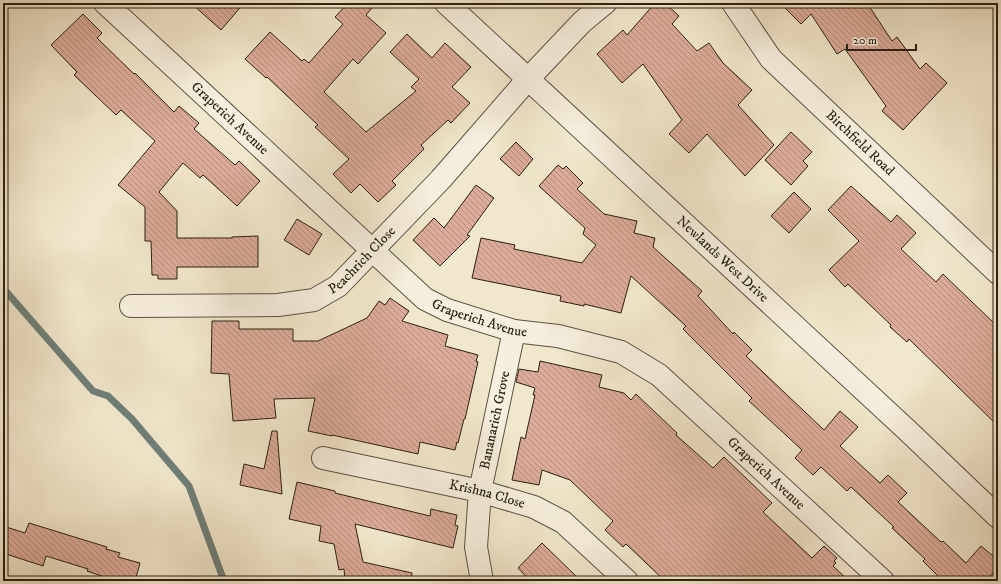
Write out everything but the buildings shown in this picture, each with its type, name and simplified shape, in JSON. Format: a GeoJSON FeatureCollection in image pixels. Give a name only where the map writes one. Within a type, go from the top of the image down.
{"type":"FeatureCollection","features":[{"type":"Feature","properties":{"kind":"street","name":"Graperich Avenue"},"geometry":{"type":"LineString","coordinates":[[105,3],[425,299],[447,310],[514,331],[558,336],[621,352],[659,375],[883,581]]}},
{"type":"Feature","properties":{"kind":"street","name":"Newlands West Drive"},"geometry":{"type":"LineString","coordinates":[[446,3],[908,431],[998,517]]}},
{"type":"Feature","properties":{"kind":"street","name":"Peachrich Close"},"geometry":{"type":"LineString","coordinates":[[131,306],[278,305],[314,300],[338,286],[441,179],[528,79],[582,22],[605,3]]}},
{"type":"Feature","properties":{"kind":"street","name":"Birchfield Road"},"geometry":{"type":"LineString","coordinates":[[733,3],[771,59],[998,273]]}},
{"type":"Feature","properties":{"kind":"street","name":"Bananarich Grove"},"geometry":{"type":"LineString","coordinates":[[482,581],[476,547],[480,491],[514,331]]}},
{"type":"Feature","properties":{"kind":"street","name":"Krishna Close"},"geometry":{"type":"LineString","coordinates":[[323,458],[480,491],[534,507],[563,522],[628,581]]}},
{"type":"Feature","properties":{"kind":"waterway"},"geometry":{"type":"LineString","coordinates":[[3,288],[93,391],[108,396],[132,419],[189,486],[224,581]]}}]}
